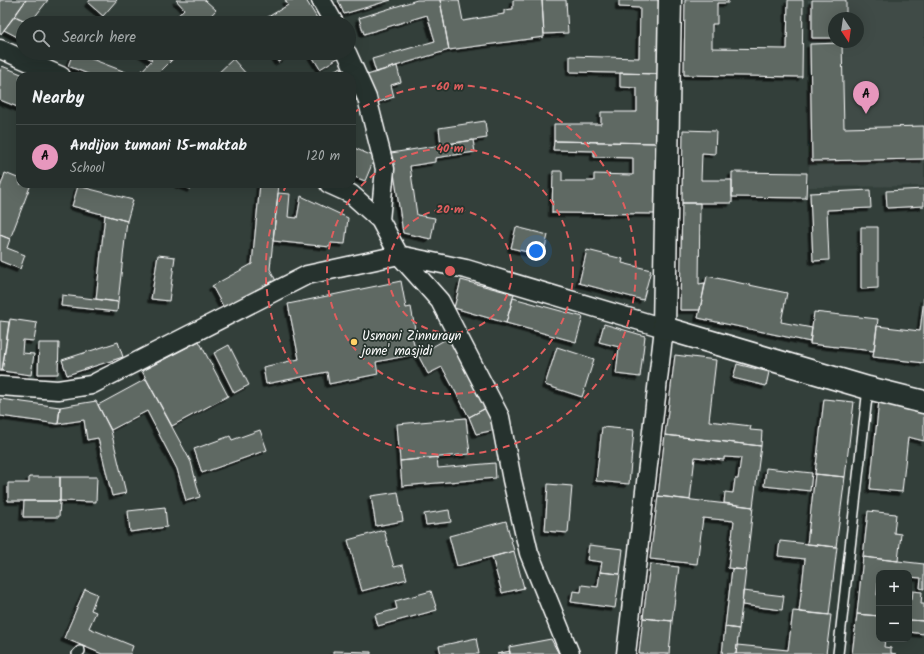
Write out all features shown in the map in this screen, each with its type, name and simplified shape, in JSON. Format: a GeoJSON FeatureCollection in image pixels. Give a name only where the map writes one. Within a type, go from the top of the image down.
{"type":"FeatureCollection","features":[{"type":"Feature","properties":{"kind":"street"},"geometry":{"type":"LineString","coordinates":[[321,0],[330,16]]}},
{"type":"Feature","properties":{"kind":"street"},"geometry":{"type":"LineString","coordinates":[[626,654],[664,328],[670,0]]}},
{"type":"Feature","properties":{"kind":"street"},"geometry":{"type":"LineString","coordinates":[[0,49],[16,56]]}},
{"type":"Feature","properties":{"kind":"street"},"geometry":{"type":"LineString","coordinates":[[25,60],[52,72]]}},
{"type":"Feature","properties":{"kind":"street"},"geometry":{"type":"LineString","coordinates":[[350,60],[355,72]]}},
{"type":"Feature","properties":{"kind":"street"},"geometry":{"type":"LineString","coordinates":[[356,73],[367,98],[385,169],[380,220]]}},
{"type":"Feature","properties":{"kind":"street"},"geometry":{"type":"LineString","coordinates":[[338,188],[351,194],[380,220],[400,255],[440,301],[500,417],[512,480],[529,553],[570,654]]}},
{"type":"Feature","properties":{"kind":"street"},"geometry":{"type":"LineString","coordinates":[[0,386],[58,390],[91,385],[307,275],[400,255],[466,269],[868,388],[924,402]]}},
{"type":"Feature","properties":{"kind":"lane"},"geometry":{"type":"LineString","coordinates":[[838,654],[868,388]]}},
{"type":"Feature","properties":{"kind":"shaded area"},"geometry":{"type":"Polygon","coordinates":[[[808,0],[924,0],[924,186],[809,187],[808,0]]]}},
{"type":"Feature","properties":{"kind":"building"},"geometry":{"type":"Polygon","coordinates":[[[0,0],[26,0],[1,34],[0,33],[0,0]]]}},
{"type":"Feature","properties":{"kind":"building"},"geometry":{"type":"Polygon","coordinates":[[[26,0],[48,0],[35,16],[15,16],[26,0]]]}},
{"type":"Feature","properties":{"kind":"building"},"geometry":{"type":"Polygon","coordinates":[[[90,0],[117,0],[103,16],[88,3],[90,0]]]}},
{"type":"Feature","properties":{"kind":"building"},"geometry":{"type":"Polygon","coordinates":[[[176,0],[205,0],[216,10],[210,16],[178,16],[184,9],[176,0]]]}},
{"type":"Feature","properties":{"kind":"building"},"geometry":{"type":"Polygon","coordinates":[[[285,0],[306,0],[316,16],[270,16],[288,5],[285,0]]]}},
{"type":"Feature","properties":{"kind":"building"},"geometry":{"type":"Polygon","coordinates":[[[338,0],[391,0],[344,14],[338,0]]]}},
{"type":"Feature","properties":{"kind":"building"},"geometry":{"type":"Polygon","coordinates":[[[417,0],[440,0],[449,50],[376,72],[372,59],[435,41],[427,15],[364,34],[359,18],[417,0]]]}},
{"type":"Feature","properties":{"kind":"building"},"geometry":{"type":"Polygon","coordinates":[[[440,0],[459,0],[463,21],[504,14],[504,10],[513,9],[513,0],[542,0],[544,37],[449,50],[440,0]]]}},
{"type":"Feature","properties":{"kind":"building"},"geometry":{"type":"Polygon","coordinates":[[[542,0],[566,0],[568,33],[544,34],[542,0]]]}},
{"type":"Feature","properties":{"kind":"building"},"geometry":{"type":"Polygon","coordinates":[[[619,0],[659,0],[658,74],[570,72],[570,56],[639,58],[640,8],[619,7],[619,0]]]}},
{"type":"Feature","properties":{"kind":"building"},"geometry":{"type":"Polygon","coordinates":[[[685,0],[728,0],[728,3],[717,3],[717,24],[712,24],[712,48],[787,49],[788,0],[803,0],[802,77],[684,75],[685,0]]]}},
{"type":"Feature","properties":{"kind":"building"},"geometry":{"type":"Polygon","coordinates":[[[812,0],[846,0],[846,12],[828,12],[828,38],[812,38],[812,0]]]}},
{"type":"Feature","properties":{"kind":"building"},"geometry":{"type":"Polygon","coordinates":[[[15,16],[16,17],[16,36],[4,30],[15,16]]]}},
{"type":"Feature","properties":{"kind":"building"},"geometry":{"type":"Polygon","coordinates":[[[828,43],[828,48],[842,48],[844,128],[924,126],[924,159],[812,161],[810,44],[828,43]]]}},
{"type":"Feature","properties":{"kind":"building"},"geometry":{"type":"Polygon","coordinates":[[[70,60],[94,60],[126,72],[83,72],[68,66],[70,60]]]}},
{"type":"Feature","properties":{"kind":"building"},"geometry":{"type":"Polygon","coordinates":[[[152,60],[171,61],[160,72],[141,72],[152,60]]]}},
{"type":"Feature","properties":{"kind":"building"},"geometry":{"type":"Polygon","coordinates":[[[232,60],[234,60],[244,72],[219,72],[232,60]]]}},
{"type":"Feature","properties":{"kind":"building"},"geometry":{"type":"Polygon","coordinates":[[[314,60],[335,60],[320,69],[314,60]]]}},
{"type":"Feature","properties":{"kind":"building"},"geometry":{"type":"Polygon","coordinates":[[[2,66],[16,72],[16,106],[0,100],[0,72],[2,66]]]}},
{"type":"Feature","properties":{"kind":"building"},"geometry":{"type":"Polygon","coordinates":[[[397,66],[401,82],[391,85],[394,97],[376,103],[367,75],[397,66]]]}},
{"type":"Feature","properties":{"kind":"building"},"geometry":{"type":"Polygon","coordinates":[[[341,67],[343,72],[331,72],[341,67]]]}},
{"type":"Feature","properties":{"kind":"building"},"geometry":{"type":"Polygon","coordinates":[[[620,73],[658,74],[656,143],[554,141],[554,124],[601,124],[601,112],[637,112],[637,88],[620,87],[620,73]]]}},
{"type":"Feature","properties":{"kind":"building"},"geometry":{"type":"Polygon","coordinates":[[[485,121],[487,138],[441,145],[439,128],[485,121]]]}},
{"type":"Feature","properties":{"kind":"building"},"geometry":{"type":"Polygon","coordinates":[[[683,130],[716,131],[715,154],[702,153],[701,180],[732,180],[732,203],[682,203],[683,130]]]}},
{"type":"Feature","properties":{"kind":"building"},"geometry":{"type":"Polygon","coordinates":[[[473,140],[475,152],[435,158],[435,162],[410,166],[417,215],[435,218],[431,239],[403,233],[391,153],[473,140]]]}},
{"type":"Feature","properties":{"kind":"building"},"geometry":{"type":"Polygon","coordinates":[[[554,141],[656,143],[655,214],[552,213],[553,171],[562,171],[562,181],[594,181],[594,174],[633,175],[633,158],[594,157],[594,151],[553,150],[554,141]]]}},
{"type":"Feature","properties":{"kind":"building"},"geometry":{"type":"Polygon","coordinates":[[[356,149],[375,157],[365,181],[356,178],[356,149]]]}},
{"type":"Feature","properties":{"kind":"building"},"geometry":{"type":"Polygon","coordinates":[[[732,172],[807,173],[806,198],[732,197],[732,172]]]}},
{"type":"Feature","properties":{"kind":"building"},"geometry":{"type":"Polygon","coordinates":[[[5,173],[16,177],[16,188],[29,188],[10,239],[0,235],[0,188],[5,173]]]}},
{"type":"Feature","properties":{"kind":"building"},"geometry":{"type":"Polygon","coordinates":[[[77,188],[86,188],[133,200],[127,221],[72,206],[77,188]]]}},
{"type":"Feature","properties":{"kind":"building"},"geometry":{"type":"Polygon","coordinates":[[[260,188],[279,188],[270,269],[276,281],[224,308],[212,286],[252,264],[260,188]]]}},
{"type":"Feature","properties":{"kind":"building"},"geometry":{"type":"Polygon","coordinates":[[[924,189],[924,206],[887,208],[886,191],[924,189]]]}},
{"type":"Feature","properties":{"kind":"building"},"geometry":{"type":"Polygon","coordinates":[[[870,190],[871,208],[827,210],[829,260],[813,261],[810,193],[870,190]]]}},
{"type":"Feature","properties":{"kind":"building"},"geometry":{"type":"Polygon","coordinates":[[[278,193],[290,194],[288,217],[297,218],[301,196],[348,218],[345,244],[331,243],[330,247],[273,241],[278,193]]]}},
{"type":"Feature","properties":{"kind":"building"},"geometry":{"type":"Polygon","coordinates":[[[682,203],[700,203],[699,284],[705,283],[700,310],[680,310],[682,203]]]}},
{"type":"Feature","properties":{"kind":"building"},"geometry":{"type":"Polygon","coordinates":[[[105,215],[127,221],[118,302],[96,299],[105,215]]]}},
{"type":"Feature","properties":{"kind":"building"},"geometry":{"type":"Polygon","coordinates":[[[516,227],[548,235],[543,256],[511,248],[516,227]]]}},
{"type":"Feature","properties":{"kind":"building"},"geometry":{"type":"Polygon","coordinates":[[[861,227],[878,227],[878,288],[861,289],[861,227]]]}},
{"type":"Feature","properties":{"kind":"building"},"geometry":{"type":"Polygon","coordinates":[[[0,235],[10,239],[7,248],[25,255],[20,269],[0,261],[0,235]]]}},
{"type":"Feature","properties":{"kind":"building"},"geometry":{"type":"Polygon","coordinates":[[[587,250],[623,259],[622,263],[651,270],[643,300],[579,283],[587,250]]]}},
{"type":"Feature","properties":{"kind":"building"},"geometry":{"type":"Polygon","coordinates":[[[158,255],[175,257],[169,301],[151,299],[158,255]]]}},
{"type":"Feature","properties":{"kind":"building"},"geometry":{"type":"Polygon","coordinates":[[[707,276],[787,293],[781,322],[812,328],[810,342],[698,318],[707,276]]]}},
{"type":"Feature","properties":{"kind":"building"},"geometry":{"type":"Polygon","coordinates":[[[461,280],[514,294],[506,323],[454,308],[461,280]]]}},
{"type":"Feature","properties":{"kind":"building","name":"Usmoni Zinnurayn jome' masjidi"},"geometry":{"type":"Polygon","coordinates":[[[401,281],[406,308],[411,307],[415,329],[411,330],[416,354],[376,362],[378,374],[329,384],[327,372],[266,384],[263,367],[299,359],[288,304],[401,281]]]}},
{"type":"Feature","properties":{"kind":"building"},"geometry":{"type":"Polygon","coordinates":[[[62,295],[118,302],[117,312],[61,306],[62,295]]]}},
{"type":"Feature","properties":{"kind":"building"},"geometry":{"type":"Polygon","coordinates":[[[513,298],[583,317],[576,342],[506,323],[513,298]]]}},
{"type":"Feature","properties":{"kind":"building"},"geometry":{"type":"Polygon","coordinates":[[[924,298],[924,363],[873,357],[877,326],[920,331],[924,298]]]}},
{"type":"Feature","properties":{"kind":"building"},"geometry":{"type":"Polygon","coordinates":[[[814,312],[878,319],[874,351],[810,344],[814,312]]]}},
{"type":"Feature","properties":{"kind":"building"},"geometry":{"type":"Polygon","coordinates":[[[10,319],[37,323],[34,341],[23,340],[22,353],[34,354],[31,375],[2,371],[10,319]]]}},
{"type":"Feature","properties":{"kind":"building"},"geometry":{"type":"Polygon","coordinates":[[[0,321],[9,322],[2,371],[0,371],[0,321]]]}},
{"type":"Feature","properties":{"kind":"building"},"geometry":{"type":"Polygon","coordinates":[[[604,324],[645,336],[640,377],[616,374],[619,347],[599,342],[604,324]]]}},
{"type":"Feature","properties":{"kind":"building"},"geometry":{"type":"Polygon","coordinates":[[[448,338],[486,408],[469,417],[442,367],[428,374],[418,355],[448,338]]]}},
{"type":"Feature","properties":{"kind":"building"},"geometry":{"type":"Polygon","coordinates":[[[199,341],[228,396],[172,426],[142,371],[199,341]]]}},
{"type":"Feature","properties":{"kind":"building"},"geometry":{"type":"Polygon","coordinates":[[[118,342],[123,357],[67,375],[62,360],[118,342]]]}},
{"type":"Feature","properties":{"kind":"building"},"geometry":{"type":"Polygon","coordinates":[[[39,343],[59,343],[58,374],[38,374],[39,343]]]}},
{"type":"Feature","properties":{"kind":"building"},"geometry":{"type":"Polygon","coordinates":[[[229,345],[249,385],[234,393],[214,353],[229,345]]]}},
{"type":"Feature","properties":{"kind":"building"},"geometry":{"type":"Polygon","coordinates":[[[557,347],[594,359],[582,397],[545,385],[557,347]]]}},
{"type":"Feature","properties":{"kind":"building"},"geometry":{"type":"Polygon","coordinates":[[[675,355],[716,360],[709,421],[751,426],[750,430],[762,431],[761,446],[665,435],[675,355]]]}},
{"type":"Feature","properties":{"kind":"building"},"geometry":{"type":"Polygon","coordinates":[[[737,364],[769,372],[766,386],[733,378],[737,364]]]}},
{"type":"Feature","properties":{"kind":"building"},"geometry":{"type":"Polygon","coordinates":[[[146,379],[191,462],[200,497],[186,501],[177,469],[147,411],[111,430],[98,405],[146,379]]]}},
{"type":"Feature","properties":{"kind":"building"},"geometry":{"type":"Polygon","coordinates":[[[0,399],[60,407],[58,424],[0,416],[0,399]]]}},
{"type":"Feature","properties":{"kind":"building"},"geometry":{"type":"Polygon","coordinates":[[[824,399],[854,402],[845,477],[815,474],[824,399]]]}},
{"type":"Feature","properties":{"kind":"building"},"geometry":{"type":"Polygon","coordinates":[[[879,400],[924,412],[924,441],[908,437],[902,492],[870,489],[879,400]]]}},
{"type":"Feature","properties":{"kind":"building"},"geometry":{"type":"Polygon","coordinates":[[[96,401],[111,431],[126,493],[112,496],[98,438],[87,440],[84,420],[58,424],[60,407],[96,401]]]}},
{"type":"Feature","properties":{"kind":"building"},"geometry":{"type":"Polygon","coordinates":[[[486,408],[495,430],[476,434],[469,417],[486,408]]]}},
{"type":"Feature","properties":{"kind":"building"},"geometry":{"type":"Polygon","coordinates":[[[466,418],[470,454],[400,461],[397,424],[466,418]]]}},
{"type":"Feature","properties":{"kind":"building"},"geometry":{"type":"Polygon","coordinates":[[[602,427],[634,430],[629,484],[596,481],[602,427]]]}},
{"type":"Feature","properties":{"kind":"building"},"geometry":{"type":"Polygon","coordinates":[[[260,430],[267,450],[202,473],[194,449],[230,436],[232,440],[260,430]]]}},
{"type":"Feature","properties":{"kind":"building"},"geometry":{"type":"Polygon","coordinates":[[[665,435],[761,446],[753,507],[724,503],[725,492],[733,493],[735,479],[738,479],[741,458],[724,457],[724,460],[695,457],[690,500],[658,496],[665,435]]]}},
{"type":"Feature","properties":{"kind":"building"},"geometry":{"type":"Polygon","coordinates":[[[437,457],[438,468],[495,463],[496,478],[402,486],[400,461],[437,457]]]}},
{"type":"Feature","properties":{"kind":"building"},"geometry":{"type":"Polygon","coordinates":[[[766,468],[812,473],[810,491],[764,486],[766,468]]]}},
{"type":"Feature","properties":{"kind":"building"},"geometry":{"type":"Polygon","coordinates":[[[815,474],[845,477],[836,547],[807,544],[815,474]]]}},
{"type":"Feature","properties":{"kind":"building"},"geometry":{"type":"Polygon","coordinates":[[[29,477],[60,477],[60,501],[8,501],[8,483],[29,483],[29,477]]]}},
{"type":"Feature","properties":{"kind":"building"},"geometry":{"type":"Polygon","coordinates":[[[60,477],[97,477],[96,502],[60,501],[60,477]]]}},
{"type":"Feature","properties":{"kind":"building"},"geometry":{"type":"Polygon","coordinates":[[[548,484],[572,486],[568,533],[545,531],[548,484]]]}},
{"type":"Feature","properties":{"kind":"building"},"geometry":{"type":"Polygon","coordinates":[[[398,492],[403,521],[376,526],[371,496],[398,492]]]}},
{"type":"Feature","properties":{"kind":"building"},"geometry":{"type":"Polygon","coordinates":[[[658,496],[753,507],[746,570],[728,568],[734,521],[703,518],[697,564],[650,559],[658,496]]]}},
{"type":"Feature","properties":{"kind":"building"},"geometry":{"type":"Polygon","coordinates":[[[24,501],[60,501],[59,517],[23,517],[24,501]]]}},
{"type":"Feature","properties":{"kind":"building"},"geometry":{"type":"Polygon","coordinates":[[[165,507],[167,527],[130,532],[128,511],[165,507]]]}},
{"type":"Feature","properties":{"kind":"building"},"geometry":{"type":"Polygon","coordinates":[[[449,510],[451,522],[426,525],[424,514],[449,510]]]}},
{"type":"Feature","properties":{"kind":"building"},"geometry":{"type":"Polygon","coordinates":[[[868,511],[896,514],[894,533],[901,534],[898,561],[863,557],[868,511]]]}},
{"type":"Feature","properties":{"kind":"building"},"geometry":{"type":"Polygon","coordinates":[[[506,521],[514,551],[457,566],[449,536],[506,521]]]}},
{"type":"Feature","properties":{"kind":"building"},"geometry":{"type":"Polygon","coordinates":[[[384,530],[394,567],[403,565],[407,579],[362,591],[348,540],[384,530]]]}},
{"type":"Feature","properties":{"kind":"building"},"geometry":{"type":"Polygon","coordinates":[[[780,541],[837,547],[829,615],[799,612],[805,559],[778,556],[780,541]]]}},
{"type":"Feature","properties":{"kind":"building"},"geometry":{"type":"Polygon","coordinates":[[[589,545],[623,549],[620,574],[600,572],[602,562],[587,560],[589,545]]]}},
{"type":"Feature","properties":{"kind":"building"},"geometry":{"type":"Polygon","coordinates":[[[514,551],[524,588],[502,593],[492,557],[514,551]]]}},
{"type":"Feature","properties":{"kind":"building"},"geometry":{"type":"Polygon","coordinates":[[[863,557],[924,564],[924,589],[920,588],[921,578],[912,577],[912,570],[876,570],[876,616],[857,614],[863,557]]]}},
{"type":"Feature","properties":{"kind":"building"},"geometry":{"type":"Polygon","coordinates":[[[650,564],[679,567],[672,621],[643,618],[650,564]]]}},
{"type":"Feature","properties":{"kind":"building"},"geometry":{"type":"Polygon","coordinates":[[[732,569],[746,570],[739,629],[725,627],[732,569]]]}},
{"type":"Feature","properties":{"kind":"building"},"geometry":{"type":"Polygon","coordinates":[[[600,572],[620,574],[615,608],[571,602],[573,591],[581,592],[582,585],[598,587],[600,572]]]}},
{"type":"Feature","properties":{"kind":"building"},"geometry":{"type":"Polygon","coordinates":[[[85,589],[97,594],[91,610],[96,612],[89,628],[133,646],[130,654],[102,654],[64,638],[85,589]]]}},
{"type":"Feature","properties":{"kind":"building"},"geometry":{"type":"Polygon","coordinates":[[[431,591],[437,610],[378,626],[375,615],[397,609],[395,601],[431,591]]]}},
{"type":"Feature","properties":{"kind":"building"},"geometry":{"type":"Polygon","coordinates":[[[743,591],[784,596],[782,610],[742,605],[743,591]]]}},
{"type":"Feature","properties":{"kind":"building"},"geometry":{"type":"Polygon","coordinates":[[[913,591],[922,592],[921,604],[924,604],[924,621],[912,620],[913,591]]]}},
{"type":"Feature","properties":{"kind":"building"},"geometry":{"type":"Polygon","coordinates":[[[793,611],[831,615],[826,654],[736,654],[737,645],[788,650],[793,611]]]}},
{"type":"Feature","properties":{"kind":"building"},"geometry":{"type":"Polygon","coordinates":[[[857,614],[876,616],[876,642],[885,642],[884,647],[891,648],[891,653],[896,654],[852,654],[857,614]]]}},
{"type":"Feature","properties":{"kind":"building"},"geometry":{"type":"Polygon","coordinates":[[[643,618],[672,621],[669,654],[639,654],[643,618]]]}},
{"type":"Feature","properties":{"kind":"building"},"geometry":{"type":"Polygon","coordinates":[[[912,620],[924,621],[924,634],[912,632],[912,620]]]}},
{"type":"Feature","properties":{"kind":"building"},"geometry":{"type":"Polygon","coordinates":[[[725,627],[739,629],[736,654],[722,654],[725,627]]]}},
{"type":"Feature","properties":{"kind":"building"},"geometry":{"type":"Polygon","coordinates":[[[476,638],[479,654],[441,654],[439,646],[476,638]]]}},
{"type":"Feature","properties":{"kind":"building"},"geometry":{"type":"Polygon","coordinates":[[[551,639],[559,654],[510,654],[509,647],[551,639]]]}},
{"type":"Feature","properties":{"kind":"building"},"geometry":{"type":"Polygon","coordinates":[[[333,651],[371,652],[371,654],[333,654],[333,651]]]}},
{"type":"Feature","properties":{"kind":"building"},"geometry":{"type":"Polygon","coordinates":[[[510,651],[510,654],[497,654],[510,651]]]}},
{"type":"Feature","properties":{"kind":"place","name":"Andijon tumani 15-maktab"},"geometry":{"type":"Point","coordinates":[866,114]}},
{"type":"Feature","properties":{"kind":"place","name":"Usmoni Zinnurayn jome' masjidi"},"geometry":{"type":"Point","coordinates":[354,342]}}]}
